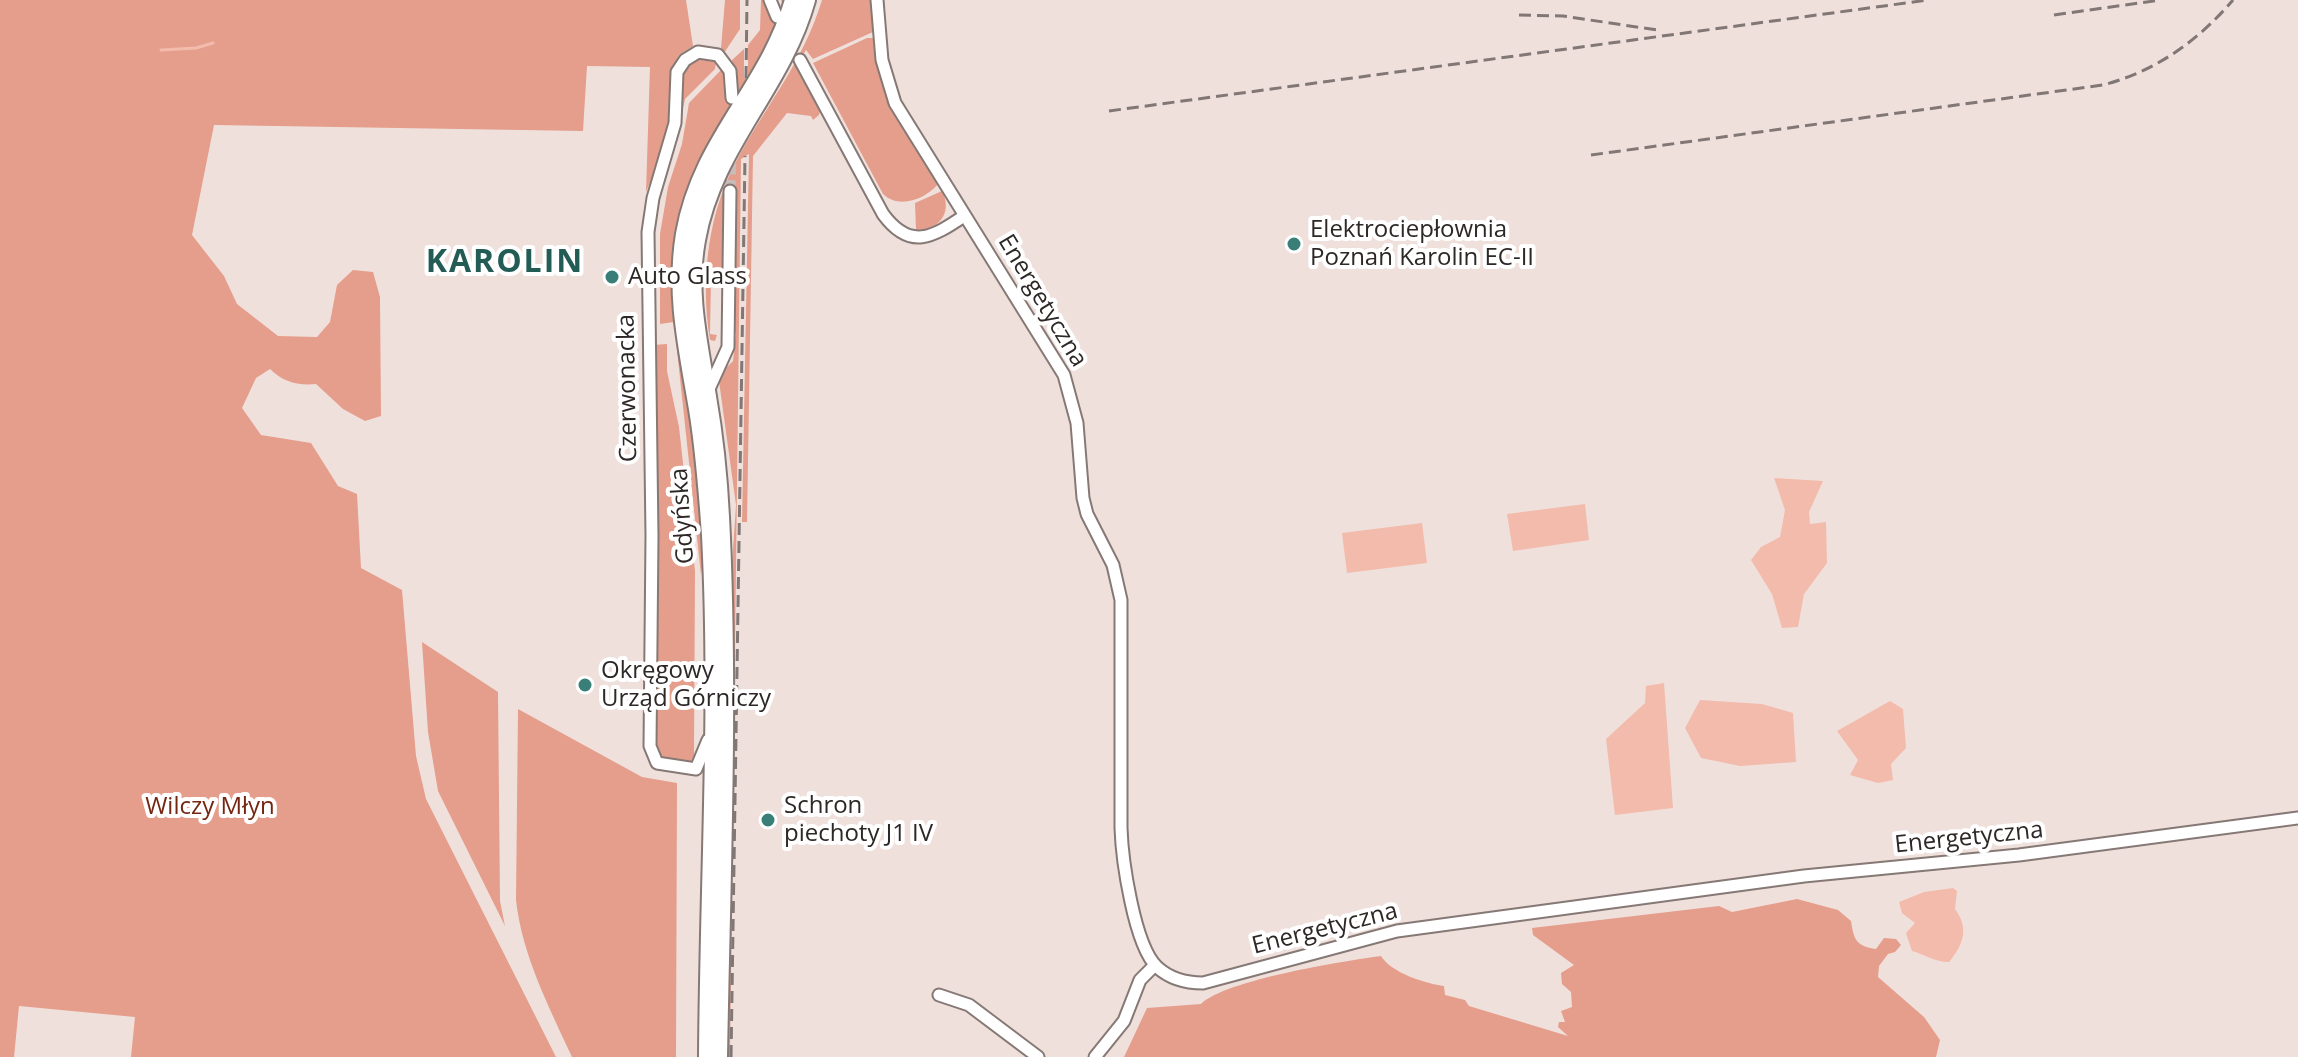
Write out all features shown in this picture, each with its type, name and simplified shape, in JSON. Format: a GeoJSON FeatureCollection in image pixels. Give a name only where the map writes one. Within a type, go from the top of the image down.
{"type":"FeatureCollection","features":[{"type":"Feature","properties":{"kind":"main road","name":"Gdyńska"},"geometry":{"type":"LineString","coordinates":[[707,1057],[710,534],[701,440],[682,327],[680,262],[690,206],[704,168],[722,132],[768,63],[793,0]]}},
{"type":"Feature","properties":{"kind":"main road","name":"Gdyńska"},"geometry":{"type":"LineString","coordinates":[[719,1057],[723,549],[708,393],[699,344],[694,266],[706,202],[728,149],[785,59],[807,0]]}},
{"type":"Feature","properties":{"kind":"street"},"geometry":{"type":"LineString","coordinates":[[770,0],[777,17]]}},
{"type":"Feature","properties":{"kind":"street","name":"Energetyczna"},"geometry":{"type":"LineString","coordinates":[[877,0],[882,60],[895,103],[1055,357],[1072,400],[1083,498],[1119,588],[1121,843],[1141,934],[1155,965],[1178,980],[1203,983],[1397,931],[1804,876],[2019,855],[2298,818]]}},
{"type":"Feature","properties":{"kind":"street","name":"Czerwonacka"},"geometry":{"type":"LineString","coordinates":[[696,769],[657,763],[650,746],[652,536],[648,232],[654,191],[673,131],[677,76],[681,64],[698,52],[718,55],[729,68],[732,98]]}},
{"type":"Feature","properties":{"kind":"street"},"geometry":{"type":"LineString","coordinates":[[800,60],[883,214],[895,229],[912,237],[926,237],[964,216]]}},
{"type":"Feature","properties":{"kind":"street"},"geometry":{"type":"LineString","coordinates":[[708,393],[729,345],[730,191]]}},
{"type":"Feature","properties":{"kind":"street"},"geometry":{"type":"LineString","coordinates":[[699,344],[706,354],[725,355]]}},
{"type":"Feature","properties":{"kind":"street"},"geometry":{"type":"LineString","coordinates":[[710,797],[696,769],[711,731]]}},
{"type":"Feature","properties":{"kind":"street"},"geometry":{"type":"LineString","coordinates":[[1095,1057],[1124,1021],[1140,980],[1155,965]]}},
{"type":"Feature","properties":{"kind":"street"},"geometry":{"type":"LineString","coordinates":[[939,995],[969,1005],[1038,1057]]}},
{"type":"Feature","properties":{"kind":"green space","name":"Wilczy Młyn"},"geometry":{"type":"Polygon","coordinates":[[[0,0],[686,0],[693,46],[679,55],[672,67],[671,116],[666,143],[646,192],[650,67],[587,66],[583,131],[214,125],[192,235],[224,276],[237,304],[278,336],[317,337],[330,322],[337,285],[353,270],[373,272],[380,297],[381,416],[365,421],[343,409],[316,384],[291,382],[270,369],[256,378],[242,408],[261,435],[311,443],[338,486],[357,494],[361,568],[402,590],[416,756],[426,799],[556,1057],[131,1057],[135,1017],[19,1006],[14,1057],[0,1057],[0,0]]]}},
{"type":"Feature","properties":{"kind":"green space"},"geometry":{"type":"Polygon","coordinates":[[[725,0],[740,0],[740,29],[724,53],[721,48],[725,0]]]}},
{"type":"Feature","properties":{"kind":"green space"},"geometry":{"type":"Polygon","coordinates":[[[761,0],[764,0],[774,22],[783,5],[781,0],[787,0],[775,35],[720,125],[692,181],[691,411],[704,551],[701,575],[674,322],[660,324],[660,234],[689,103],[721,70],[726,76],[727,100],[736,95],[732,60],[744,49],[744,78],[748,77],[748,45],[760,30],[761,0]]]}},
{"type":"Feature","properties":{"kind":"green space"},"geometry":{"type":"Polygon","coordinates":[[[822,0],[871,0],[873,32],[813,59],[806,50],[797,65],[821,108],[819,115],[813,120],[811,116],[787,113],[753,156],[747,522],[742,522],[749,154],[741,159],[730,1057],[725,1057],[729,610],[736,505],[719,381],[721,373],[733,361],[736,333],[722,332],[723,277],[711,277],[710,334],[717,335],[715,341],[710,340],[706,293],[709,245],[728,177],[795,62],[822,0]]]}},
{"type":"Feature","properties":{"kind":"green space"},"geometry":{"type":"Polygon","coordinates":[[[873,38],[882,78],[896,115],[938,184],[933,190],[911,201],[896,201],[883,194],[813,63],[873,38]]]}},
{"type":"Feature","properties":{"kind":"green space"},"geometry":{"type":"Polygon","coordinates":[[[701,57],[716,62],[715,69],[685,99],[676,143],[667,171],[677,134],[682,75],[690,62],[701,57]]]}},
{"type":"Feature","properties":{"kind":"green space"},"geometry":{"type":"Polygon","coordinates":[[[942,191],[946,206],[942,219],[931,227],[916,230],[915,203],[942,191]]]}},
{"type":"Feature","properties":{"kind":"green space"},"geometry":{"type":"Polygon","coordinates":[[[657,210],[652,262],[654,222],[657,210]]]}},
{"type":"Feature","properties":{"kind":"green space"},"geometry":{"type":"Polygon","coordinates":[[[667,344],[667,371],[679,427],[695,571],[694,755],[690,763],[663,761],[655,750],[653,345],[667,344]]]}},
{"type":"Feature","properties":{"kind":"green space"},"geometry":{"type":"Polygon","coordinates":[[[422,642],[498,692],[500,901],[505,926],[438,791],[428,732],[422,642]]]}},
{"type":"Feature","properties":{"kind":"green space"},"geometry":{"type":"Polygon","coordinates":[[[518,709],[642,777],[677,783],[676,1057],[572,1057],[554,1019],[530,961],[516,900],[518,709]]]}},
{"type":"Feature","properties":{"kind":"green space"},"geometry":{"type":"Polygon","coordinates":[[[1797,899],[1838,910],[1851,921],[1855,937],[1864,946],[1876,949],[1884,938],[1896,939],[1901,945],[1888,954],[1879,966],[1878,977],[1924,1017],[1940,1040],[1936,1057],[1124,1057],[1147,1008],[1201,1004],[1214,995],[1259,980],[1381,956],[1401,972],[1444,986],[1445,995],[1465,1000],[1469,1006],[1568,1036],[1558,1027],[1559,1022],[1565,1022],[1561,1011],[1572,1007],[1571,992],[1562,984],[1561,973],[1574,965],[1533,935],[1532,928],[1719,906],[1732,912],[1797,899]]]}},
{"type":"Feature","properties":{"kind":"shaded area"},"geometry":{"type":"Polygon","coordinates":[[[1774,478],[1823,481],[1809,512],[1810,524],[1826,522],[1827,563],[1804,594],[1798,627],[1782,628],[1772,594],[1751,560],[1761,547],[1780,537],[1785,510],[1774,478]]]}},
{"type":"Feature","properties":{"kind":"shaded area"},"geometry":{"type":"Polygon","coordinates":[[[1585,504],[1589,540],[1513,551],[1507,514],[1585,504]]]}},
{"type":"Feature","properties":{"kind":"shaded area"},"geometry":{"type":"Polygon","coordinates":[[[1422,523],[1427,563],[1347,573],[1342,533],[1422,523]]]}},
{"type":"Feature","properties":{"kind":"shaded area"},"geometry":{"type":"Polygon","coordinates":[[[1664,683],[1673,808],[1615,815],[1606,739],[1645,703],[1646,686],[1664,683]]]}},
{"type":"Feature","properties":{"kind":"shaded area"},"geometry":{"type":"Polygon","coordinates":[[[1700,700],[1762,704],[1793,713],[1796,762],[1740,766],[1701,758],[1685,728],[1700,700]]]}},
{"type":"Feature","properties":{"kind":"shaded area"},"geometry":{"type":"Polygon","coordinates":[[[1890,701],[1903,709],[1906,748],[1891,764],[1893,780],[1878,783],[1850,775],[1858,760],[1837,731],[1890,701]]]}},
{"type":"Feature","properties":{"kind":"shaded area"},"geometry":{"type":"Polygon","coordinates":[[[1953,888],[1957,891],[1955,909],[1963,929],[1954,955],[1949,962],[1944,962],[1912,951],[1906,933],[1915,923],[1902,913],[1899,902],[1924,892],[1953,888]]]}},
{"type":"Feature","properties":{"kind":"waterway"},"geometry":{"type":"LineString","coordinates":[[161,50],[196,48],[213,43]]}},
{"type":"Feature","properties":{"kind":"tunnel"},"geometry":{"type":"LineString","coordinates":[[730,191],[731,154]]}},
{"type":"Feature","properties":{"kind":"railway"},"geometry":{"type":"LineString","coordinates":[[746,78],[747,0]]}},
{"type":"Feature","properties":{"kind":"railway"},"geometry":{"type":"LineString","coordinates":[[1109,111],[1928,0]]}},
{"type":"Feature","properties":{"kind":"railway"},"geometry":{"type":"LineString","coordinates":[[2054,15],[2161,0]]}},
{"type":"Feature","properties":{"kind":"railway"},"geometry":{"type":"LineString","coordinates":[[1591,155],[2103,85],[2141,72],[2175,53],[2205,29],[2233,0]]}},
{"type":"Feature","properties":{"kind":"railway"},"geometry":{"type":"LineString","coordinates":[[1519,15],[1563,16],[1657,30]]}},
{"type":"Feature","properties":{"kind":"railway"},"geometry":{"type":"LineString","coordinates":[[731,1057],[745,156]]}},
{"type":"Feature","properties":{"kind":"place","name":"Elektrociepłownia Poznań Karolin EC-II"},"geometry":{"type":"Point","coordinates":[1294,244]}},
{"type":"Feature","properties":{"kind":"place","name":"Auto Glass"},"geometry":{"type":"Point","coordinates":[612,277]}},
{"type":"Feature","properties":{"kind":"place","name":"Okręgowy Urząd Górniczy"},"geometry":{"type":"Point","coordinates":[585,685]}},
{"type":"Feature","properties":{"kind":"place","name":"Schron piechoty J1 IV"},"geometry":{"type":"Point","coordinates":[768,820]}},
{"type":"Feature","properties":{"kind":"district","name":"KAROLIN"},"geometry":{"type":"Point","coordinates":[505,263]}}]}
